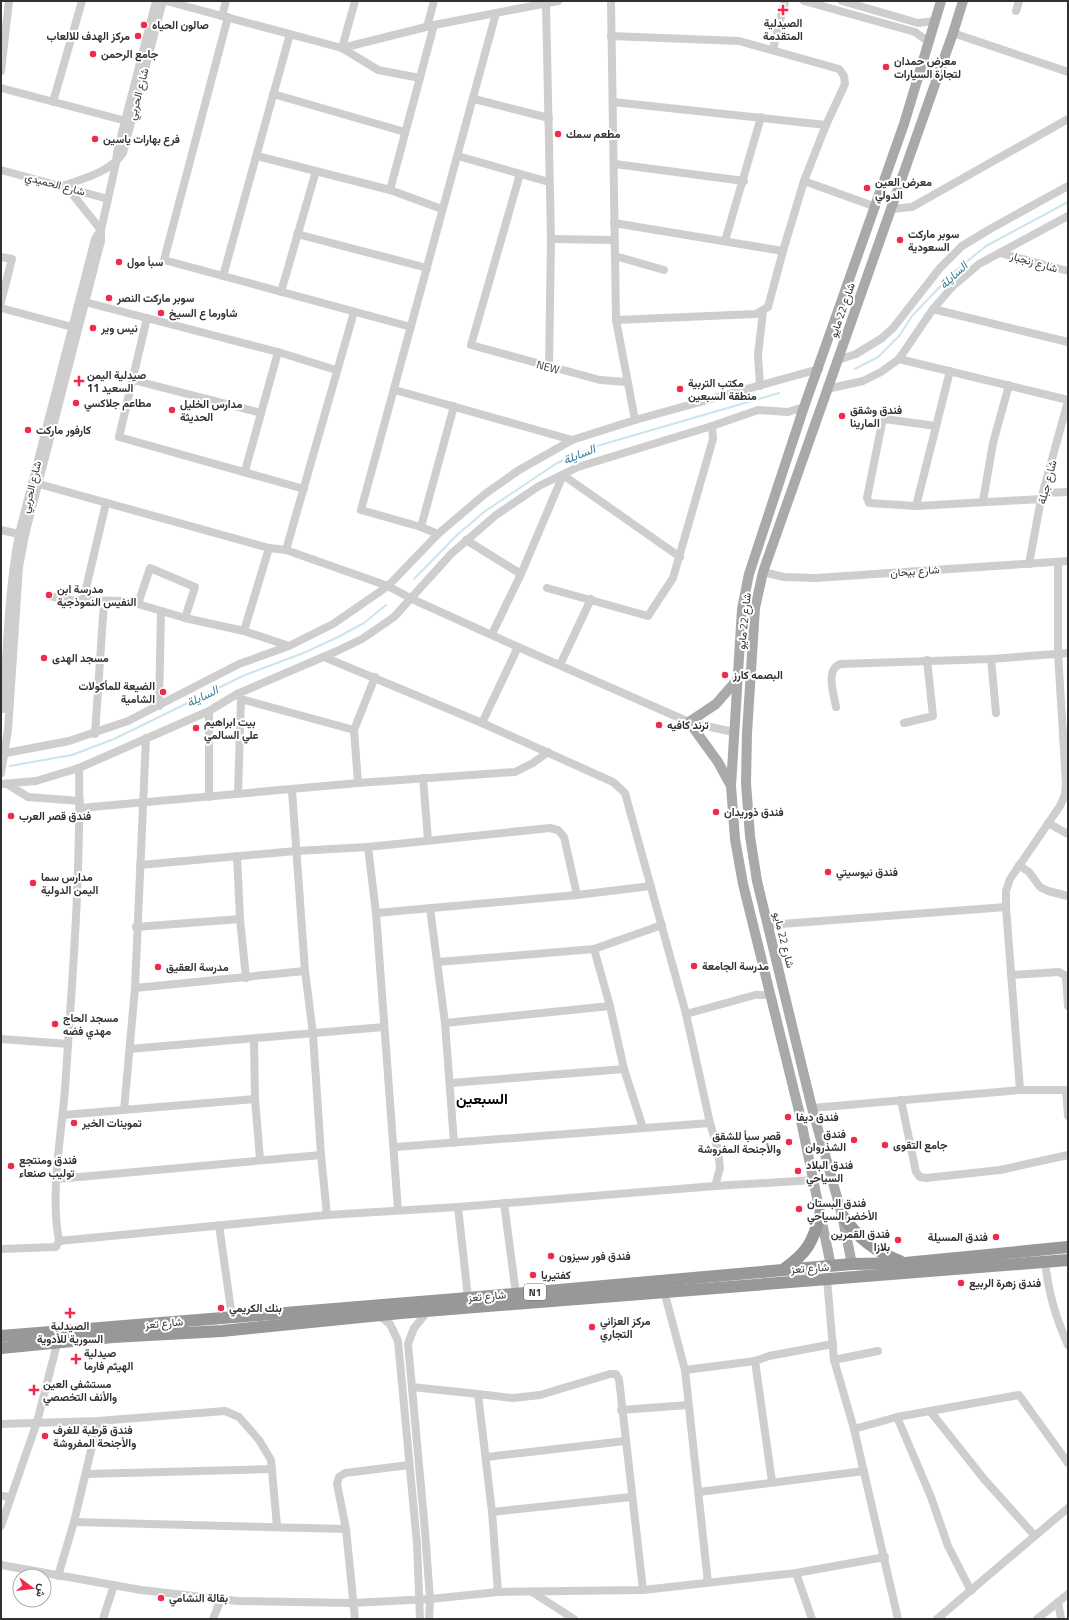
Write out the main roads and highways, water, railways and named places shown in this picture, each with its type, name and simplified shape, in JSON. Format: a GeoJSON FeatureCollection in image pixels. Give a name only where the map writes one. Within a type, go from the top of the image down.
{"type":"FeatureCollection","features":[{"type":"Feature","properties":{"kind":"highway"},"geometry":{"type":"LineString","coordinates":[[783,1270],[806,1252],[815,1236],[820,1215]]}},
{"type":"Feature","properties":{"kind":"highway"},"geometry":{"type":"LineString","coordinates":[[842,1215],[853,1231],[870,1247],[904,1263]]}},
{"type":"Feature","properties":{"kind":"highway"},"geometry":{"type":"LineString","coordinates":[[1064,1247],[1065,1260]]}},
{"type":"Feature","properties":{"kind":"highway","name":"شارع تعز"},"geometry":{"type":"LineString","coordinates":[[1,1336],[516,1294],[852,1264],[904,1263],[1064,1247]]}},
{"type":"Feature","properties":{"kind":"highway","name":"شارع تعز"},"geometry":{"type":"LineString","coordinates":[[1,1348],[57,1344],[113,1337],[222,1331],[378,1315],[664,1291],[1065,1260]]}},
{"type":"Feature","properties":{"kind":"main road","name":"شارع 22 مايو"},"geometry":{"type":"LineString","coordinates":[[831,1266],[799,1111],[770,995],[735,839],[731,786],[733,732],[742,608],[749,574],[804,407],[819,369],[904,124],[941,1]]}},
{"type":"Feature","properties":{"kind":"main road","name":"شارع 22 مايو"},"geometry":{"type":"LineString","coordinates":[[852,1264],[842,1215],[812,1108],[757,881],[750,836],[746,783],[747,733],[756,608],[763,572],[963,1]]}},
{"type":"Feature","properties":{"kind":"main road"},"geometry":{"type":"LineString","coordinates":[[819,369],[838,360]]}},
{"type":"Feature","properties":{"kind":"main road"},"geometry":{"type":"LineString","coordinates":[[804,407],[827,389]]}},
{"type":"Feature","properties":{"kind":"main road"},"geometry":{"type":"LineString","coordinates":[[731,786],[718,762],[689,722],[716,704],[737,680]]}},
{"type":"Feature","properties":{"kind":"main road"},"geometry":{"type":"LineString","coordinates":[[733,732],[747,733]]}},
{"type":"Feature","properties":{"kind":"main road"},"geometry":{"type":"LineString","coordinates":[[770,995],[784,992]]}},
{"type":"Feature","properties":{"kind":"main road"},"geometry":{"type":"LineString","coordinates":[[799,1111],[812,1108]]}},
{"type":"Feature","properties":{"kind":"waterway","name":"السايلة"},"geometry":{"type":"LineString","coordinates":[[855,369],[878,357],[899,336],[912,316],[954,272],[986,246],[1068,202]]}},
{"type":"Feature","properties":{"kind":"waterway","name":"السايلة"},"geometry":{"type":"LineString","coordinates":[[414,579],[457,535],[484,512],[557,463],[597,446],[779,393]]}},
{"type":"Feature","properties":{"kind":"waterway","name":"السايلة"},"geometry":{"type":"LineString","coordinates":[[10,766],[72,755],[114,739],[245,675],[306,652],[338,637],[364,623],[386,605]]}},
{"type":"Feature","properties":{"kind":"place","name":"الصيدلية المتقدمة"},"geometry":{"type":"Point","coordinates":[783,10]}},
{"type":"Feature","properties":{"kind":"place","name":"صالون الحياه"},"geometry":{"type":"Point","coordinates":[144,25]}},
{"type":"Feature","properties":{"kind":"place","name":"مركز الهدف للالعاب"},"geometry":{"type":"Point","coordinates":[138,36]}},
{"type":"Feature","properties":{"kind":"place","name":"جامع الرحمن"},"geometry":{"type":"Point","coordinates":[93,54]}},
{"type":"Feature","properties":{"kind":"place","name":"معرض حمدان لتجارة السيارات"},"geometry":{"type":"Point","coordinates":[886,67]}},
{"type":"Feature","properties":{"kind":"place","name":"مطعم سمك"},"geometry":{"type":"Point","coordinates":[558,134]}},
{"type":"Feature","properties":{"kind":"place","name":"فرع بهارات ياسين"},"geometry":{"type":"Point","coordinates":[95,139]}},
{"type":"Feature","properties":{"kind":"place","name":"معرض العين الدولي"},"geometry":{"type":"Point","coordinates":[867,188]}},
{"type":"Feature","properties":{"kind":"place","name":"سوبر ماركت السعودية"},"geometry":{"type":"Point","coordinates":[900,240]}},
{"type":"Feature","properties":{"kind":"place","name":"سبأ مول"},"geometry":{"type":"Point","coordinates":[119,262]}},
{"type":"Feature","properties":{"kind":"place","name":"سوبر ماركت النصر"},"geometry":{"type":"Point","coordinates":[109,298]}},
{"type":"Feature","properties":{"kind":"place","name":"شاورما ع السيخ"},"geometry":{"type":"Point","coordinates":[161,313]}},
{"type":"Feature","properties":{"kind":"place","name":"نيس وير"},"geometry":{"type":"Point","coordinates":[93,328]}},
{"type":"Feature","properties":{"kind":"place","name":"صيدلية اليمن السعيد 11"},"geometry":{"type":"Point","coordinates":[79,381]}},
{"type":"Feature","properties":{"kind":"place","name":"مكتب التربية منطقة السبعين"},"geometry":{"type":"Point","coordinates":[680,389]}},
{"type":"Feature","properties":{"kind":"place","name":"مطاعم جلاكسي"},"geometry":{"type":"Point","coordinates":[76,403]}},
{"type":"Feature","properties":{"kind":"place","name":"مدارس الخليل الحديثة"},"geometry":{"type":"Point","coordinates":[172,410]}},
{"type":"Feature","properties":{"kind":"place","name":"فندق وشقق المارينا"},"geometry":{"type":"Point","coordinates":[842,416]}},
{"type":"Feature","properties":{"kind":"place","name":"كارفور ماركت"},"geometry":{"type":"Point","coordinates":[28,430]}},
{"type":"Feature","properties":{"kind":"place","name":"مدرسة ابن النفيس النموذجية"},"geometry":{"type":"Point","coordinates":[49,595]}},
{"type":"Feature","properties":{"kind":"place","name":"مسجد الهدى"},"geometry":{"type":"Point","coordinates":[44,658]}},
{"type":"Feature","properties":{"kind":"place","name":"البصمه كارز"},"geometry":{"type":"Point","coordinates":[725,675]}},
{"type":"Feature","properties":{"kind":"place","name":"الضيعة للمأكولات الشامية"},"geometry":{"type":"Point","coordinates":[163,692]}},
{"type":"Feature","properties":{"kind":"place","name":"ترند كافيه"},"geometry":{"type":"Point","coordinates":[659,725]}},
{"type":"Feature","properties":{"kind":"place","name":"بيت ابراهيم علي السالمي"},"geometry":{"type":"Point","coordinates":[196,728]}},
{"type":"Feature","properties":{"kind":"place","name":"فندق ذوريدان"},"geometry":{"type":"Point","coordinates":[716,812]}},
{"type":"Feature","properties":{"kind":"place","name":"فندق قصر العرب"},"geometry":{"type":"Point","coordinates":[11,816]}},
{"type":"Feature","properties":{"kind":"place","name":"فندق نيوسيتي"},"geometry":{"type":"Point","coordinates":[828,872]}},
{"type":"Feature","properties":{"kind":"place","name":"مدارس سما اليمن الدولية"},"geometry":{"type":"Point","coordinates":[33,883]}},
{"type":"Feature","properties":{"kind":"place","name":"مدرسة الجامعة"},"geometry":{"type":"Point","coordinates":[694,966]}},
{"type":"Feature","properties":{"kind":"place","name":"مدرسة العقيق"},"geometry":{"type":"Point","coordinates":[158,967]}},
{"type":"Feature","properties":{"kind":"place","name":"مسجد الحاج مهدي فضه"},"geometry":{"type":"Point","coordinates":[55,1024]}},
{"type":"Feature","properties":{"kind":"place","name":"فندق ديفا"},"geometry":{"type":"Point","coordinates":[788,1117]}},
{"type":"Feature","properties":{"kind":"place","name":"تموينات الخير"},"geometry":{"type":"Point","coordinates":[74,1123]}},
{"type":"Feature","properties":{"kind":"place","name":"فندق الشذروان"},"geometry":{"type":"Point","coordinates":[854,1140]}},
{"type":"Feature","properties":{"kind":"place","name":"قصر سبأ للشقق والأجنحة المفروشة"},"geometry":{"type":"Point","coordinates":[789,1142]}},
{"type":"Feature","properties":{"kind":"place","name":"جامع التقوى"},"geometry":{"type":"Point","coordinates":[885,1145]}},
{"type":"Feature","properties":{"kind":"place","name":"فندق ومنتجع توليب صنعاء"},"geometry":{"type":"Point","coordinates":[11,1166]}},
{"type":"Feature","properties":{"kind":"place","name":"فندق البلاد السياحي"},"geometry":{"type":"Point","coordinates":[798,1171]}},
{"type":"Feature","properties":{"kind":"place","name":"فندق البستان الأخضر السياحي"},"geometry":{"type":"Point","coordinates":[799,1209]}},
{"type":"Feature","properties":{"kind":"place","name":"فندق المسيلة"},"geometry":{"type":"Point","coordinates":[996,1237]}},
{"type":"Feature","properties":{"kind":"place","name":"فندق القمرين بلازا"},"geometry":{"type":"Point","coordinates":[898,1240]}},
{"type":"Feature","properties":{"kind":"place","name":"فندق فور سيزون"},"geometry":{"type":"Point","coordinates":[551,1256]}},
{"type":"Feature","properties":{"kind":"place","name":"كفتيريا"},"geometry":{"type":"Point","coordinates":[533,1275]}},
{"type":"Feature","properties":{"kind":"place","name":"فندق زهرة الربيع"},"geometry":{"type":"Point","coordinates":[961,1283]}},
{"type":"Feature","properties":{"kind":"place","name":"بنك الكريمي"},"geometry":{"type":"Point","coordinates":[221,1308]}},
{"type":"Feature","properties":{"kind":"place","name":"الصيدلية السورية للأدوية"},"geometry":{"type":"Point","coordinates":[70,1313]}},
{"type":"Feature","properties":{"kind":"place","name":"مركز العزاني التجاري"},"geometry":{"type":"Point","coordinates":[592,1327]}},
{"type":"Feature","properties":{"kind":"place","name":"صيدلية الهيثم فارما"},"geometry":{"type":"Point","coordinates":[76,1359]}},
{"type":"Feature","properties":{"kind":"place","name":"مستشفى العين والأنف التخصصي"},"geometry":{"type":"Point","coordinates":[34,1390]}},
{"type":"Feature","properties":{"kind":"place","name":"فندق قرطبة للغرف والأجنحة المفروشة"},"geometry":{"type":"Point","coordinates":[45,1436]}},
{"type":"Feature","properties":{"kind":"place","name":"بقالة النشامي"},"geometry":{"type":"Point","coordinates":[161,1598]}},
{"type":"Feature","properties":{"kind":"district","name":"السبعين"},"geometry":{"type":"Point","coordinates":[482,1098]}}]}
